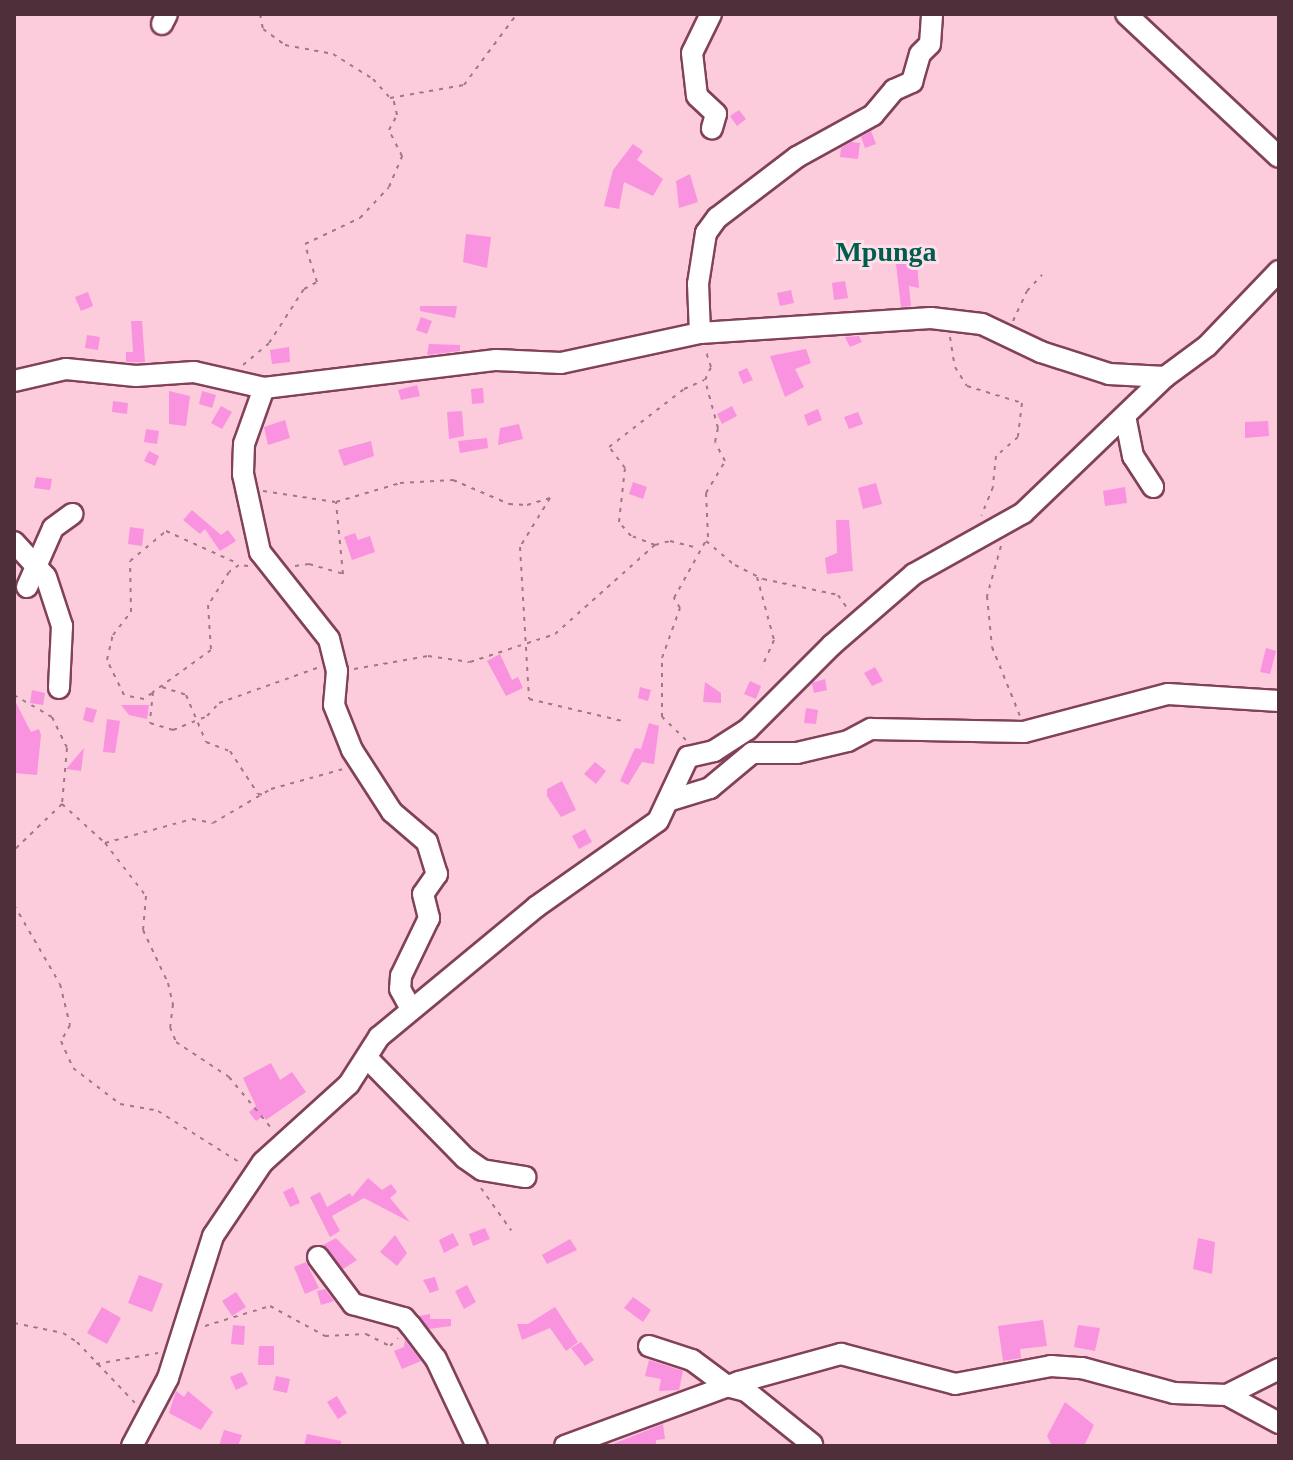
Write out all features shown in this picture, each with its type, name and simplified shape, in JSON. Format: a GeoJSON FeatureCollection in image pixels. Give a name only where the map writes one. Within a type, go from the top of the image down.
{"type":"FeatureCollection","features":[{"type":"Feature","properties":{"kind":"street"},"geometry":{"type":"LineString","coordinates":[[711,14],[692,53],[697,96],[716,114],[712,128]]}},
{"type":"Feature","properties":{"kind":"street"},"geometry":{"type":"LineString","coordinates":[[700,333],[699,260],[706,233],[717,218],[797,157],[873,115],[894,90],[912,82],[920,54],[930,44],[932,14]]}},
{"type":"Feature","properties":{"kind":"street"},"geometry":{"type":"LineString","coordinates":[[1126,14],[1279,157]]}},
{"type":"Feature","properties":{"kind":"street"},"geometry":{"type":"LineString","coordinates":[[132,1446],[168,1378],[213,1236],[255,1173],[280,1146],[349,1084],[379,1037],[410,1007],[437,993],[536,907],[658,821],[671,800],[688,757],[714,751],[748,729],[857,623],[914,574],[976,538],[1011,522],[1165,377],[1207,346],[1279,271]]}},
{"type":"Feature","properties":{"kind":"street"},"geometry":{"type":"LineString","coordinates":[[14,381],[66,369],[136,376],[194,372],[264,388],[496,360],[561,363],[700,333],[940,318],[982,324],[1084,368],[1165,377]]}},
{"type":"Feature","properties":{"kind":"street"},"geometry":{"type":"LineString","coordinates":[[264,388],[244,444],[248,493],[260,552],[329,639],[337,671],[334,705],[364,767],[392,812],[427,842],[437,874],[423,894],[429,918],[401,976],[400,989],[410,1007]]}},
{"type":"Feature","properties":{"kind":"street"},"geometry":{"type":"LineString","coordinates":[[1125,416],[1133,456],[1153,487]]}},
{"type":"Feature","properties":{"kind":"street"},"geometry":{"type":"LineString","coordinates":[[40,567],[53,528],[72,514]]}},
{"type":"Feature","properties":{"kind":"street"},"geometry":{"type":"LineString","coordinates":[[14,542],[40,567],[62,626],[59,688]]}},
{"type":"Feature","properties":{"kind":"street"},"geometry":{"type":"LineString","coordinates":[[27,587],[33,568],[40,567]]}},
{"type":"Feature","properties":{"kind":"street"},"geometry":{"type":"LineString","coordinates":[[671,800],[710,788],[752,753],[797,753],[848,741],[871,729],[1024,732],[1168,694],[1279,701]]}},
{"type":"Feature","properties":{"kind":"street"},"geometry":{"type":"LineString","coordinates":[[367,1058],[465,1158],[482,1170],[525,1177]]}},
{"type":"Feature","properties":{"kind":"street"},"geometry":{"type":"LineString","coordinates":[[318,1257],[353,1304],[398,1317],[436,1359],[477,1446]]}},
{"type":"Feature","properties":{"kind":"street"},"geometry":{"type":"LineString","coordinates":[[649,1346],[692,1360],[727,1386],[746,1391],[812,1444]]}},
{"type":"Feature","properties":{"kind":"street"},"geometry":{"type":"LineString","coordinates":[[565,1446],[727,1386],[841,1354],[955,1384],[1051,1366],[1082,1368],[1174,1393],[1227,1395],[1279,1423]]}},
{"type":"Feature","properties":{"kind":"street"},"geometry":{"type":"LineString","coordinates":[[1227,1395],[1279,1369]]}},
{"type":"Feature","properties":{"kind":"path"},"geometry":{"type":"LineString","coordinates":[[228,380],[269,343],[304,289],[317,282],[305,244],[360,218],[389,187],[402,156],[389,130],[397,115],[393,98],[333,54],[285,45],[263,29],[260,14]]}},
{"type":"Feature","properties":{"kind":"path"},"geometry":{"type":"LineString","coordinates":[[393,98],[464,85],[517,14]]}},
{"type":"Feature","properties":{"kind":"path"},"geometry":{"type":"LineString","coordinates":[[1001,333],[1042,275]]}},
{"type":"Feature","properties":{"kind":"path"},"geometry":{"type":"LineString","coordinates":[[940,318],[967,386],[1022,403],[1018,437],[996,456],[993,487],[976,538]]}},
{"type":"Feature","properties":{"kind":"path"},"geometry":{"type":"LineString","coordinates":[[688,757],[686,740],[662,717],[662,658],[680,608],[674,598],[698,548],[705,540],[706,493],[725,461],[715,442],[718,428],[705,380],[711,367],[700,333]]}},
{"type":"Feature","properties":{"kind":"path"},"geometry":{"type":"LineString","coordinates":[[655,545],[631,536],[619,522],[625,468],[609,447],[684,389],[705,380]]}},
{"type":"Feature","properties":{"kind":"path"},"geometry":{"type":"LineString","coordinates":[[248,493],[269,491],[336,502],[427,479],[453,480],[509,504],[550,498],[520,547],[529,699],[622,721]]}},
{"type":"Feature","properties":{"kind":"path"},"geometry":{"type":"LineString","coordinates":[[239,565],[208,605],[211,650],[144,699],[124,695],[107,660],[113,635],[131,612],[130,561],[166,531],[239,565],[273,568],[309,564],[343,574],[336,502]]}},
{"type":"Feature","properties":{"kind":"path"},"geometry":{"type":"LineString","coordinates":[[1011,522],[987,596],[992,647],[1011,685],[1024,732]]}},
{"type":"Feature","properties":{"kind":"path"},"geometry":{"type":"LineString","coordinates":[[705,540],[756,576],[782,587],[838,595],[857,623]]}},
{"type":"Feature","properties":{"kind":"path"},"geometry":{"type":"LineString","coordinates":[[153,692],[150,723],[173,730],[196,722],[219,703],[320,667],[337,671],[428,656],[470,662],[555,634],[655,545],[670,541],[698,548]]}},
{"type":"Feature","properties":{"kind":"path"},"geometry":{"type":"LineString","coordinates":[[756,576],[774,640],[762,667]]}},
{"type":"Feature","properties":{"kind":"path"},"geometry":{"type":"LineString","coordinates":[[161,687],[186,695],[206,742],[230,751],[258,794],[266,795]]}},
{"type":"Feature","properties":{"kind":"path"},"geometry":{"type":"LineString","coordinates":[[14,695],[52,717],[67,748],[62,804],[14,850]]}},
{"type":"Feature","properties":{"kind":"path"},"geometry":{"type":"LineString","coordinates":[[105,843],[192,819],[213,823],[298,780],[364,767]]}},
{"type":"Feature","properties":{"kind":"path"},"geometry":{"type":"LineString","coordinates":[[62,804],[105,843],[146,896],[143,930],[168,983],[173,1004],[170,1027],[176,1042],[229,1077],[269,1125],[280,1146]]}},
{"type":"Feature","properties":{"kind":"path"},"geometry":{"type":"LineString","coordinates":[[14,905],[60,984],[70,1025],[61,1041],[73,1068],[120,1104],[158,1111],[255,1173]]}},
{"type":"Feature","properties":{"kind":"path"},"geometry":{"type":"LineString","coordinates":[[465,1158],[511,1230]]}},
{"type":"Feature","properties":{"kind":"path"},"geometry":{"type":"LineString","coordinates":[[96,1364],[157,1354],[181,1337],[270,1306],[325,1336],[366,1334],[390,1346],[398,1341],[398,1317]]}},
{"type":"Feature","properties":{"kind":"path"},"geometry":{"type":"LineString","coordinates":[[14,1323],[63,1333],[147,1417]]}},
{"type":"Feature","properties":{"kind":"building"},"geometry":{"type":"Polygon","coordinates":[[[739,110],[746,119],[737,126],[730,116],[739,110]]]}},
{"type":"Feature","properties":{"kind":"building"},"geometry":{"type":"Polygon","coordinates":[[[871,131],[876,144],[865,148],[861,137],[871,131]]]}},
{"type":"Feature","properties":{"kind":"building"},"geometry":{"type":"Polygon","coordinates":[[[851,142],[860,143],[858,159],[840,157],[841,148],[851,142]]]}},
{"type":"Feature","properties":{"kind":"building"},"geometry":{"type":"Polygon","coordinates":[[[633,144],[643,151],[637,160],[663,179],[653,196],[624,182],[619,209],[604,206],[613,170],[633,144]]]}},
{"type":"Feature","properties":{"kind":"building"},"geometry":{"type":"Polygon","coordinates":[[[690,174],[698,202],[679,208],[676,181],[690,174]]]}},
{"type":"Feature","properties":{"kind":"building"},"geometry":{"type":"Polygon","coordinates":[[[466,234],[491,237],[487,268],[463,262],[466,234]]]}},
{"type":"Feature","properties":{"kind":"building"},"geometry":{"type":"Polygon","coordinates":[[[917,262],[919,288],[909,286],[911,306],[901,307],[896,264],[917,262]]]}},
{"type":"Feature","properties":{"kind":"building"},"geometry":{"type":"Polygon","coordinates":[[[845,281],[848,298],[834,300],[832,283],[845,281]]]}},
{"type":"Feature","properties":{"kind":"building"},"geometry":{"type":"Polygon","coordinates":[[[791,290],[794,303],[780,306],[777,293],[791,290]]]}},
{"type":"Feature","properties":{"kind":"building"},"geometry":{"type":"Polygon","coordinates":[[[88,292],[93,306],[81,311],[75,297],[88,292]]]}},
{"type":"Feature","properties":{"kind":"building"},"geometry":{"type":"Polygon","coordinates":[[[420,306],[457,306],[455,318],[420,311],[420,306]]]}},
{"type":"Feature","properties":{"kind":"building"},"geometry":{"type":"Polygon","coordinates":[[[421,317],[432,321],[427,334],[416,330],[421,317]]]}},
{"type":"Feature","properties":{"kind":"building"},"geometry":{"type":"Polygon","coordinates":[[[131,321],[142,321],[145,362],[126,362],[126,352],[133,352],[131,321]]]}},
{"type":"Feature","properties":{"kind":"building"},"geometry":{"type":"Polygon","coordinates":[[[87,335],[100,337],[98,350],[85,348],[87,335]]]}},
{"type":"Feature","properties":{"kind":"building"},"geometry":{"type":"Polygon","coordinates":[[[859,336],[862,342],[850,347],[845,337],[859,336]]]}},
{"type":"Feature","properties":{"kind":"building"},"geometry":{"type":"Polygon","coordinates":[[[429,344],[460,345],[460,351],[427,355],[429,344]]]}},
{"type":"Feature","properties":{"kind":"building"},"geometry":{"type":"Polygon","coordinates":[[[289,347],[290,362],[272,364],[270,350],[289,347]]]}},
{"type":"Feature","properties":{"kind":"building"},"geometry":{"type":"Polygon","coordinates":[[[806,349],[811,363],[795,369],[804,387],[785,397],[770,356],[806,349]]]}},
{"type":"Feature","properties":{"kind":"building"},"geometry":{"type":"Polygon","coordinates":[[[747,368],[753,380],[743,384],[738,372],[747,368]]]}},
{"type":"Feature","properties":{"kind":"building"},"geometry":{"type":"Polygon","coordinates":[[[417,385],[420,396],[401,400],[398,390],[417,385]]]}},
{"type":"Feature","properties":{"kind":"building"},"geometry":{"type":"Polygon","coordinates":[[[483,388],[484,403],[472,404],[471,389],[483,388]]]}},
{"type":"Feature","properties":{"kind":"building"},"geometry":{"type":"Polygon","coordinates":[[[169,391],[190,396],[186,426],[169,424],[169,391]]]}},
{"type":"Feature","properties":{"kind":"building"},"geometry":{"type":"Polygon","coordinates":[[[202,391],[216,395],[212,408],[199,404],[202,391]]]}},
{"type":"Feature","properties":{"kind":"building"},"geometry":{"type":"Polygon","coordinates":[[[113,401],[128,403],[127,414],[112,412],[113,401]]]}},
{"type":"Feature","properties":{"kind":"building"},"geometry":{"type":"Polygon","coordinates":[[[221,406],[232,412],[222,429],[211,423],[221,406]]]}},
{"type":"Feature","properties":{"kind":"building"},"geometry":{"type":"Polygon","coordinates":[[[732,406],[737,416],[722,424],[717,414],[732,406]]]}},
{"type":"Feature","properties":{"kind":"building"},"geometry":{"type":"Polygon","coordinates":[[[818,409],[822,420],[808,426],[804,415],[818,409]]]}},
{"type":"Feature","properties":{"kind":"building"},"geometry":{"type":"Polygon","coordinates":[[[462,411],[464,436],[449,439],[447,412],[462,411]]]}},
{"type":"Feature","properties":{"kind":"building"},"geometry":{"type":"Polygon","coordinates":[[[858,412],[863,424],[849,429],[844,417],[858,412]]]}},
{"type":"Feature","properties":{"kind":"building"},"geometry":{"type":"Polygon","coordinates":[[[285,420],[290,438],[268,445],[264,427],[285,420]]]}},
{"type":"Feature","properties":{"kind":"building"},"geometry":{"type":"Polygon","coordinates":[[[1268,421],[1269,436],[1245,438],[1245,422],[1268,421]]]}},
{"type":"Feature","properties":{"kind":"building"},"geometry":{"type":"Polygon","coordinates":[[[519,424],[523,439],[498,445],[500,428],[519,424]]]}},
{"type":"Feature","properties":{"kind":"building"},"geometry":{"type":"Polygon","coordinates":[[[146,429],[159,431],[157,444],[144,442],[146,429]]]}},
{"type":"Feature","properties":{"kind":"building"},"geometry":{"type":"Polygon","coordinates":[[[487,438],[488,448],[460,453],[458,441],[487,438]]]}},
{"type":"Feature","properties":{"kind":"building"},"geometry":{"type":"Polygon","coordinates":[[[371,441],[374,456],[344,466],[338,450],[371,441]]]}},
{"type":"Feature","properties":{"kind":"building"},"geometry":{"type":"Polygon","coordinates":[[[149,451],[159,456],[155,466],[144,461],[149,451]]]}},
{"type":"Feature","properties":{"kind":"building"},"geometry":{"type":"Polygon","coordinates":[[[36,477],[52,479],[50,490],[34,488],[36,477]]]}},
{"type":"Feature","properties":{"kind":"building"},"geometry":{"type":"Polygon","coordinates":[[[633,482],[647,487],[643,499],[629,494],[633,482]]]}},
{"type":"Feature","properties":{"kind":"building"},"geometry":{"type":"Polygon","coordinates":[[[876,483],[882,504],[863,509],[858,488],[876,483]]]}},
{"type":"Feature","properties":{"kind":"building"},"geometry":{"type":"Polygon","coordinates":[[[1125,487],[1127,503],[1105,506],[1103,491],[1125,487]]]}},
{"type":"Feature","properties":{"kind":"building"},"geometry":{"type":"Polygon","coordinates":[[[192,510],[221,535],[228,530],[236,541],[220,551],[205,529],[200,534],[183,520],[192,510]]]}},
{"type":"Feature","properties":{"kind":"building"},"geometry":{"type":"Polygon","coordinates":[[[836,520],[849,520],[853,571],[827,574],[825,558],[837,553],[836,520]]]}},
{"type":"Feature","properties":{"kind":"building"},"geometry":{"type":"Polygon","coordinates":[[[130,527],[144,529],[142,546],[128,544],[130,527]]]}},
{"type":"Feature","properties":{"kind":"building"},"geometry":{"type":"Polygon","coordinates":[[[355,533],[358,540],[370,536],[375,552],[352,560],[344,537],[355,533]]]}},
{"type":"Feature","properties":{"kind":"building"},"geometry":{"type":"Polygon","coordinates":[[[1266,648],[1276,651],[1270,674],[1260,672],[1266,648]]]}},
{"type":"Feature","properties":{"kind":"building"},"geometry":{"type":"Polygon","coordinates":[[[500,654],[512,680],[518,677],[523,688],[506,696],[487,661],[500,654]]]}},
{"type":"Feature","properties":{"kind":"building"},"geometry":{"type":"Polygon","coordinates":[[[875,667],[883,681],[872,686],[864,673],[875,667]]]}},
{"type":"Feature","properties":{"kind":"building"},"geometry":{"type":"Polygon","coordinates":[[[825,679],[827,690],[814,693],[812,683],[825,679]]]}},
{"type":"Feature","properties":{"kind":"building"},"geometry":{"type":"Polygon","coordinates":[[[750,681],[761,686],[756,699],[744,694],[750,681]]]}},
{"type":"Feature","properties":{"kind":"building"},"geometry":{"type":"Polygon","coordinates":[[[705,682],[721,693],[721,703],[703,702],[705,682]]]}},
{"type":"Feature","properties":{"kind":"building"},"geometry":{"type":"Polygon","coordinates":[[[640,687],[651,690],[648,701],[638,698],[640,687]]]}},
{"type":"Feature","properties":{"kind":"building"},"geometry":{"type":"Polygon","coordinates":[[[32,690],[45,693],[43,705],[30,703],[32,690]]]}},
{"type":"Feature","properties":{"kind":"building"},"geometry":{"type":"Polygon","coordinates":[[[14,699],[31,732],[39,729],[41,735],[37,775],[14,773],[14,699]]]}},
{"type":"Feature","properties":{"kind":"building"},"geometry":{"type":"Polygon","coordinates":[[[121,705],[149,705],[147,719],[129,715],[121,705]]]}},
{"type":"Feature","properties":{"kind":"building"},"geometry":{"type":"Polygon","coordinates":[[[86,707],[97,710],[93,723],[83,720],[86,707]]]}},
{"type":"Feature","properties":{"kind":"building"},"geometry":{"type":"Polygon","coordinates":[[[806,708],[818,710],[816,724],[804,723],[806,708]]]}},
{"type":"Feature","properties":{"kind":"building"},"geometry":{"type":"Polygon","coordinates":[[[107,719],[120,721],[115,753],[103,752],[107,719]]]}},
{"type":"Feature","properties":{"kind":"building"},"geometry":{"type":"Polygon","coordinates":[[[649,723],[659,726],[654,764],[642,762],[628,785],[620,781],[635,748],[641,749],[649,723]]]}},
{"type":"Feature","properties":{"kind":"building"},"geometry":{"type":"Polygon","coordinates":[[[84,748],[81,771],[66,769],[84,748]]]}},
{"type":"Feature","properties":{"kind":"building"},"geometry":{"type":"Polygon","coordinates":[[[595,762],[606,771],[596,784],[584,774],[595,762]]]}},
{"type":"Feature","properties":{"kind":"building"},"geometry":{"type":"Polygon","coordinates":[[[562,781],[576,810],[561,817],[547,796],[547,789],[562,781]]]}},
{"type":"Feature","properties":{"kind":"building"},"geometry":{"type":"Polygon","coordinates":[[[585,829],[592,842],[579,849],[572,836],[585,829]]]}},
{"type":"Feature","properties":{"kind":"building"},"geometry":{"type":"Polygon","coordinates":[[[271,1063],[280,1080],[292,1072],[306,1092],[266,1120],[263,1116],[256,1121],[249,1112],[256,1106],[243,1078],[271,1063]]]}},
{"type":"Feature","properties":{"kind":"building"},"geometry":{"type":"Polygon","coordinates":[[[368,1178],[382,1190],[391,1184],[397,1192],[390,1198],[410,1222],[364,1198],[332,1216],[340,1231],[330,1237],[310,1197],[320,1192],[327,1207],[350,1193],[352,1197],[368,1178]]]}},
{"type":"Feature","properties":{"kind":"building"},"geometry":{"type":"Polygon","coordinates":[[[293,1187],[300,1203],[290,1207],[283,1192],[293,1187]]]}},
{"type":"Feature","properties":{"kind":"building"},"geometry":{"type":"Polygon","coordinates":[[[485,1228],[490,1239],[473,1246],[469,1234],[485,1228]]]}},
{"type":"Feature","properties":{"kind":"building"},"geometry":{"type":"Polygon","coordinates":[[[453,1233],[459,1245],[444,1253],[439,1240],[453,1233]]]}},
{"type":"Feature","properties":{"kind":"building"},"geometry":{"type":"Polygon","coordinates":[[[395,1235],[407,1253],[397,1266],[380,1252],[395,1235]]]}},
{"type":"Feature","properties":{"kind":"building"},"geometry":{"type":"Polygon","coordinates":[[[336,1238],[357,1260],[343,1269],[323,1245],[336,1238]]]}},
{"type":"Feature","properties":{"kind":"building"},"geometry":{"type":"Polygon","coordinates":[[[1198,1238],[1215,1242],[1212,1274],[1193,1269],[1198,1238]]]}},
{"type":"Feature","properties":{"kind":"building"},"geometry":{"type":"Polygon","coordinates":[[[570,1239],[577,1250],[547,1264],[542,1255],[570,1239]]]}},
{"type":"Feature","properties":{"kind":"building"},"geometry":{"type":"Polygon","coordinates":[[[306,1262],[319,1288],[305,1294],[294,1267],[306,1262]]]}},
{"type":"Feature","properties":{"kind":"building"},"geometry":{"type":"Polygon","coordinates":[[[139,1275],[163,1284],[152,1312],[128,1303],[139,1275]]]}},
{"type":"Feature","properties":{"kind":"building"},"geometry":{"type":"Polygon","coordinates":[[[435,1277],[439,1290],[430,1293],[423,1280],[435,1277]]]}},
{"type":"Feature","properties":{"kind":"building"},"geometry":{"type":"Polygon","coordinates":[[[467,1285],[476,1302],[464,1309],[455,1291],[467,1285]]]}},
{"type":"Feature","properties":{"kind":"building"},"geometry":{"type":"Polygon","coordinates":[[[325,1289],[334,1301],[321,1305],[317,1291],[325,1289]]]}},
{"type":"Feature","properties":{"kind":"building"},"geometry":{"type":"Polygon","coordinates":[[[236,1292],[246,1307],[232,1316],[222,1301],[236,1292]]]}},
{"type":"Feature","properties":{"kind":"building"},"geometry":{"type":"Polygon","coordinates":[[[633,1297],[651,1310],[643,1322],[624,1308],[633,1297]]]}},
{"type":"Feature","properties":{"kind":"building"},"geometry":{"type":"Polygon","coordinates":[[[102,1307],[121,1318],[107,1344],[87,1333],[102,1307]]]}},
{"type":"Feature","properties":{"kind":"building"},"geometry":{"type":"Polygon","coordinates":[[[555,1307],[578,1342],[566,1351],[550,1328],[522,1340],[517,1324],[528,1324],[555,1307]]]}},
{"type":"Feature","properties":{"kind":"building"},"geometry":{"type":"Polygon","coordinates":[[[430,1314],[430,1319],[451,1319],[451,1326],[429,1329],[419,1316],[430,1314]]]}},
{"type":"Feature","properties":{"kind":"building"},"geometry":{"type":"Polygon","coordinates":[[[1043,1320],[1047,1346],[1020,1349],[1021,1358],[1003,1361],[998,1326],[1043,1320]]]}},
{"type":"Feature","properties":{"kind":"building"},"geometry":{"type":"Polygon","coordinates":[[[233,1325],[245,1326],[244,1345],[231,1344],[233,1325]]]}},
{"type":"Feature","properties":{"kind":"building"},"geometry":{"type":"Polygon","coordinates":[[[1078,1325],[1100,1328],[1095,1351],[1074,1347],[1078,1325]]]}},
{"type":"Feature","properties":{"kind":"building"},"geometry":{"type":"Polygon","coordinates":[[[405,1340],[421,1361],[402,1369],[394,1351],[404,1347],[405,1340]]]}},
{"type":"Feature","properties":{"kind":"building"},"geometry":{"type":"Polygon","coordinates":[[[581,1342],[594,1360],[585,1366],[571,1348],[581,1342]]]}},
{"type":"Feature","properties":{"kind":"building"},"geometry":{"type":"Polygon","coordinates":[[[259,1346],[274,1346],[274,1365],[258,1365],[259,1346]]]}},
{"type":"Feature","properties":{"kind":"building"},"geometry":{"type":"Polygon","coordinates":[[[649,1360],[683,1371],[679,1390],[659,1391],[661,1379],[645,1376],[649,1360]]]}},
{"type":"Feature","properties":{"kind":"building"},"geometry":{"type":"Polygon","coordinates":[[[242,1372],[248,1384],[236,1390],[230,1377],[242,1372]]]}},
{"type":"Feature","properties":{"kind":"building"},"geometry":{"type":"Polygon","coordinates":[[[276,1376],[290,1379],[287,1393],[273,1390],[276,1376]]]}},
{"type":"Feature","properties":{"kind":"building"},"geometry":{"type":"Polygon","coordinates":[[[176,1391],[184,1397],[188,1391],[213,1412],[201,1430],[169,1413],[176,1391]]]}},
{"type":"Feature","properties":{"kind":"building"},"geometry":{"type":"Polygon","coordinates":[[[337,1396],[347,1413],[338,1419],[327,1402],[337,1396]]]}},
{"type":"Feature","properties":{"kind":"building"},"geometry":{"type":"Polygon","coordinates":[[[1065,1402],[1094,1425],[1084,1446],[1052,1446],[1047,1436],[1065,1402]]]}},
{"type":"Feature","properties":{"kind":"building"},"geometry":{"type":"Polygon","coordinates":[[[663,1424],[665,1439],[656,1440],[656,1446],[608,1446],[663,1424]]]}},
{"type":"Feature","properties":{"kind":"building"},"geometry":{"type":"Polygon","coordinates":[[[224,1430],[242,1435],[238,1446],[219,1446],[224,1430]]]}},
{"type":"Feature","properties":{"kind":"building"},"geometry":{"type":"Polygon","coordinates":[[[307,1434],[341,1441],[341,1446],[304,1446],[307,1434]]]}},
{"type":"Feature","properties":{"kind":"district","name":"Mpunga"},"geometry":{"type":"Point","coordinates":[886,252]}}]}
